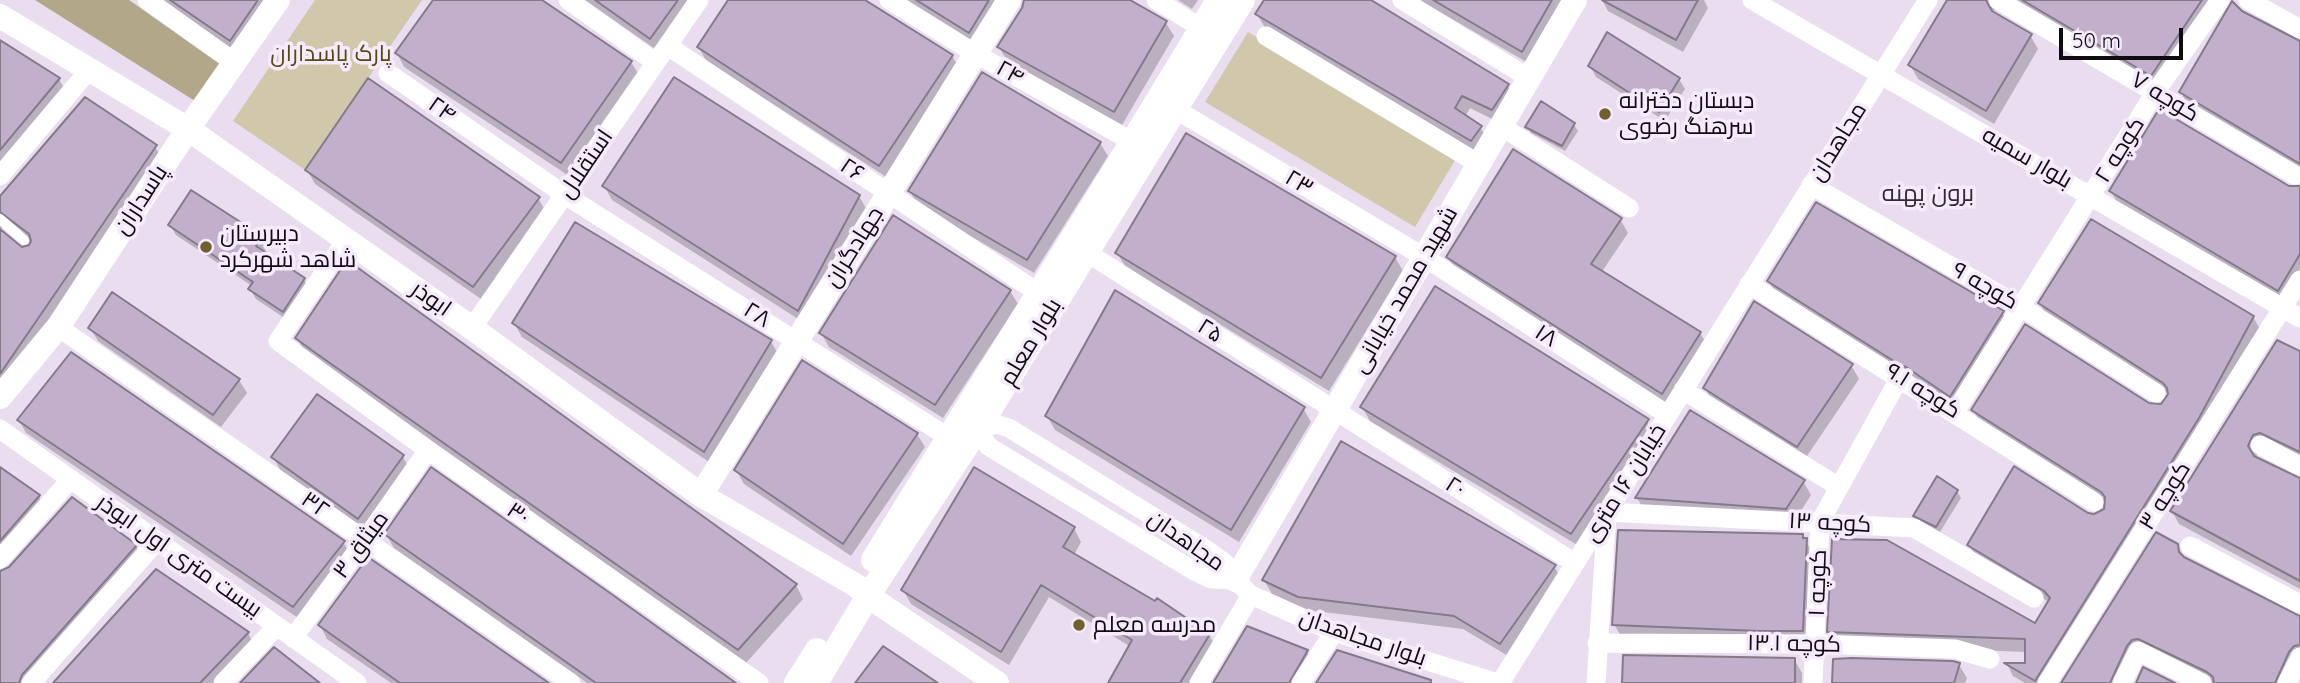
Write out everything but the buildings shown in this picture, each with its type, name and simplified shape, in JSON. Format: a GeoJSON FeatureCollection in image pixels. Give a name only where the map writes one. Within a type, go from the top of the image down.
{"type":"FeatureCollection","features":[{"type":"Feature","properties":{"kind":"street"},"geometry":{"type":"LineString","coordinates":[[147,0],[234,62]]}},
{"type":"Feature","properties":{"kind":"street","name":"پاسداران"},"geometry":{"type":"LineString","coordinates":[[0,397],[58,327],[188,129],[278,0]]}},
{"type":"Feature","properties":{"kind":"street"},"geometry":{"type":"LineString","coordinates":[[568,0],[655,62]]}},
{"type":"Feature","properties":{"kind":"street","name":"استقلال"},"geometry":{"type":"LineString","coordinates":[[472,328],[699,0]]}},
{"type":"Feature","properties":{"kind":"street","name":"۲۴"},"geometry":{"type":"LineString","coordinates":[[889,0],[976,54],[1133,142]]}},
{"type":"Feature","properties":{"kind":"street","name":"جهادگران"},"geometry":{"type":"LineString","coordinates":[[701,495],[1009,0]]}},
{"type":"Feature","properties":{"kind":"street"},"geometry":{"type":"LineString","coordinates":[[1156,0],[1201,28]]}},
{"type":"Feature","properties":{"kind":"street","name":"بلوار معلم"},"geometry":{"type":"LineString","coordinates":[[962,427],[1086,252],[1175,109],[1201,28],[1218,0]]}},
{"type":"Feature","properties":{"kind":"street","name":"بلوار معلم"},"geometry":{"type":"LineString","coordinates":[[816,683],[863,591],[962,427],[1037,292],[1133,142],[1242,0]]}},
{"type":"Feature","properties":{"kind":"street"},"geometry":{"type":"LineString","coordinates":[[1402,0],[1529,78]]}},
{"type":"Feature","properties":{"kind":"street","name":"شهید محمد خیابانی"},"geometry":{"type":"LineString","coordinates":[[1243,588],[1335,410],[1575,0]]}},
{"type":"Feature","properties":{"kind":"street","name":"بلوار سمیه"},"geometry":{"type":"LineString","coordinates":[[1752,0],[2292,314]]}},
{"type":"Feature","properties":{"kind":"street","name":"مجاهدان"},"geometry":{"type":"LineString","coordinates":[[1749,284],[1928,0]]}},
{"type":"Feature","properties":{"kind":"street","name":"کوچه ۷"},"geometry":{"type":"LineString","coordinates":[[1998,0],[2295,175]]}},
{"type":"Feature","properties":{"kind":"street","name":"کوچه ۲"},"geometry":{"type":"LineString","coordinates":[[2092,196],[2156,92],[2220,0]]}},
{"type":"Feature","properties":{"kind":"street"},"geometry":{"type":"LineString","coordinates":[[2248,0],[2300,29]]}},
{"type":"Feature","properties":{"kind":"street","name":"ابوذر"},"geometry":{"type":"LineString","coordinates":[[0,16],[188,129],[472,328],[701,495],[863,591],[997,683]]}},
{"type":"Feature","properties":{"kind":"street"},"geometry":{"type":"LineString","coordinates":[[1266,36],[1479,164]]}},
{"type":"Feature","properties":{"kind":"street","name":"۲۶"},"geometry":{"type":"LineString","coordinates":[[668,46],[1037,292]]}},
{"type":"Feature","properties":{"kind":"street"},"geometry":{"type":"LineString","coordinates":[[0,176],[89,70]]}},
{"type":"Feature","properties":{"kind":"street","name":"۲۴"},"geometry":{"type":"LineString","coordinates":[[388,73],[565,195]]}},
{"type":"Feature","properties":{"kind":"street","name":"۲۳"},"geometry":{"type":"LineString","coordinates":[[1175,109],[1424,257]]}},
{"type":"Feature","properties":{"kind":"street"},"geometry":{"type":"LineString","coordinates":[[1501,126],[1629,208]]}},
{"type":"Feature","properties":{"kind":"street","name":"کوچه ۹"},"geometry":{"type":"LineString","coordinates":[[1811,185],[2021,307],[2156,393]]}},
{"type":"Feature","properties":{"kind":"street","name":"۲۸"},"geometry":{"type":"LineString","coordinates":[[565,195],[796,340],[962,427]]}},
{"type":"Feature","properties":{"kind":"street"},"geometry":{"type":"LineString","coordinates":[[1955,412],[2092,196]]}},
{"type":"Feature","properties":{"kind":"street","name":"۳۰"},"geometry":{"type":"LineString","coordinates":[[346,240],[278,341],[759,683]]}},
{"type":"Feature","properties":{"kind":"street","name":"۲۵"},"geometry":{"type":"LineString","coordinates":[[1086,252],[1335,410]]}},
{"type":"Feature","properties":{"kind":"street","name":"۱۸"},"geometry":{"type":"LineString","coordinates":[[1424,257],[1668,415]]}},
{"type":"Feature","properties":{"kind":"street","name":"کوچه ۳"},"geometry":{"type":"LineString","coordinates":[[2047,683],[2292,314],[2300,280]]}},
{"type":"Feature","properties":{"kind":"street","name":"کوچه ۹.۱"},"geometry":{"type":"LineString","coordinates":[[1749,284],[2094,502]]}},
{"type":"Feature","properties":{"kind":"street","name":"خیابان ۱۶ متری"},"geometry":{"type":"LineString","coordinates":[[1499,683],[1749,284]]}},
{"type":"Feature","properties":{"kind":"street","name":"۳۲"},"geometry":{"type":"LineString","coordinates":[[58,327],[572,683]]}},
{"type":"Feature","properties":{"kind":"street","name":"کوچه ۱"},"geometry":{"type":"LineString","coordinates":[[1813,683],[1819,522],[1900,377]]}},
{"type":"Feature","properties":{"kind":"street"},"geometry":{"type":"LineString","coordinates":[[1683,390],[1839,487]]}},
{"type":"Feature","properties":{"kind":"street","name":"۲۰"},"geometry":{"type":"LineString","coordinates":[[1335,410],[1575,563]]}},
{"type":"Feature","properties":{"kind":"street","name":"مجاهدان"},"geometry":{"type":"LineString","coordinates":[[962,427],[996,424],[1010,428],[1225,562],[1243,588]]}},
{"type":"Feature","properties":{"kind":"street","name":"مجاهدان"},"geometry":{"type":"LineString","coordinates":[[962,427],[981,437],[988,446],[1194,571],[1243,588]]}},
{"type":"Feature","properties":{"kind":"street","name":"بیست متری اول ابوذر"},"geometry":{"type":"LineString","coordinates":[[0,429],[357,683]]}},
{"type":"Feature","properties":{"kind":"street"},"geometry":{"type":"LineString","coordinates":[[2260,445],[2300,466]]}},
{"type":"Feature","properties":{"kind":"street","name":"میثاق ۳"},"geometry":{"type":"LineString","coordinates":[[223,683],[285,632],[365,540],[428,450]]}},
{"type":"Feature","properties":{"kind":"street"},"geometry":{"type":"LineString","coordinates":[[0,559],[71,479]]}},
{"type":"Feature","properties":{"kind":"street"},"geometry":{"type":"LineString","coordinates":[[1595,683],[1607,512]]}},
{"type":"Feature","properties":{"kind":"street","name":"کوچه ۱۳"},"geometry":{"type":"LineString","coordinates":[[1607,512],[1914,528],[2034,598]]}},
{"type":"Feature","properties":{"kind":"street"},"geometry":{"type":"LineString","coordinates":[[31,683],[158,541]]}},
{"type":"Feature","properties":{"kind":"street"},"geometry":{"type":"LineString","coordinates":[[2190,546],[2300,604]]}},
{"type":"Feature","properties":{"kind":"street"},"geometry":{"type":"LineString","coordinates":[[1199,683],[1243,588]]}},
{"type":"Feature","properties":{"kind":"street","name":"بلوار مجاهدان"},"geometry":{"type":"LineString","coordinates":[[1243,588],[1334,632],[1499,683]]}},
{"type":"Feature","properties":{"kind":"street","name":"بلوار معلم"},"geometry":{"type":"LineString","coordinates":[[796,683],[863,591]]}},
{"type":"Feature","properties":{"kind":"street"},"geometry":{"type":"LineString","coordinates":[[1301,683],[1334,632]]}},
{"type":"Feature","properties":{"kind":"street","name":"کوچه ۱۳.۱"},"geometry":{"type":"LineString","coordinates":[[1597,643],[1816,644],[1955,649],[1990,659]]}},
{"type":"Feature","properties":{"kind":"street"},"geometry":{"type":"LineString","coordinates":[[2122,683],[2138,651],[2202,683]]}},
{"type":"Feature","properties":{"kind":"street"},"geometry":{"type":"LineString","coordinates":[[2287,683],[2300,657]]}},
{"type":"Feature","properties":{"kind":"lane"},"geometry":{"type":"LineString","coordinates":[[0,219],[24,240]]}},
{"type":"Feature","properties":{"kind":"green space","name":"پارک پاسداران"},"geometry":{"type":"Polygon","coordinates":[[[315,0],[422,0],[305,170],[233,121],[315,0]]]}},
{"type":"Feature","properties":{"kind":"green space"},"geometry":{"type":"Polygon","coordinates":[[[1248,32],[1457,157],[1415,227],[1205,102],[1248,32]]]}},
{"type":"Feature","properties":{"kind":"shaded area"},"geometry":{"type":"Polygon","coordinates":[[[35,0],[129,0],[221,65],[195,101],[35,0]]]}},
{"type":"Feature","properties":{"kind":"place","name":"دبستان دخترانه سرهنگ رضوی"},"geometry":{"type":"Point","coordinates":[1605,114]}},
{"type":"Feature","properties":{"kind":"place","name":"دبیرستان‌ شاهد شهرکرد"},"geometry":{"type":"Point","coordinates":[206,247]}},
{"type":"Feature","properties":{"kind":"place","name":"مدرسه معلم"},"geometry":{"type":"Point","coordinates":[1079,625]}},
{"type":"Feature","properties":{"kind":"district","name":"برون پهنه"},"geometry":{"type":"Point","coordinates":[1928,194]}}]}
